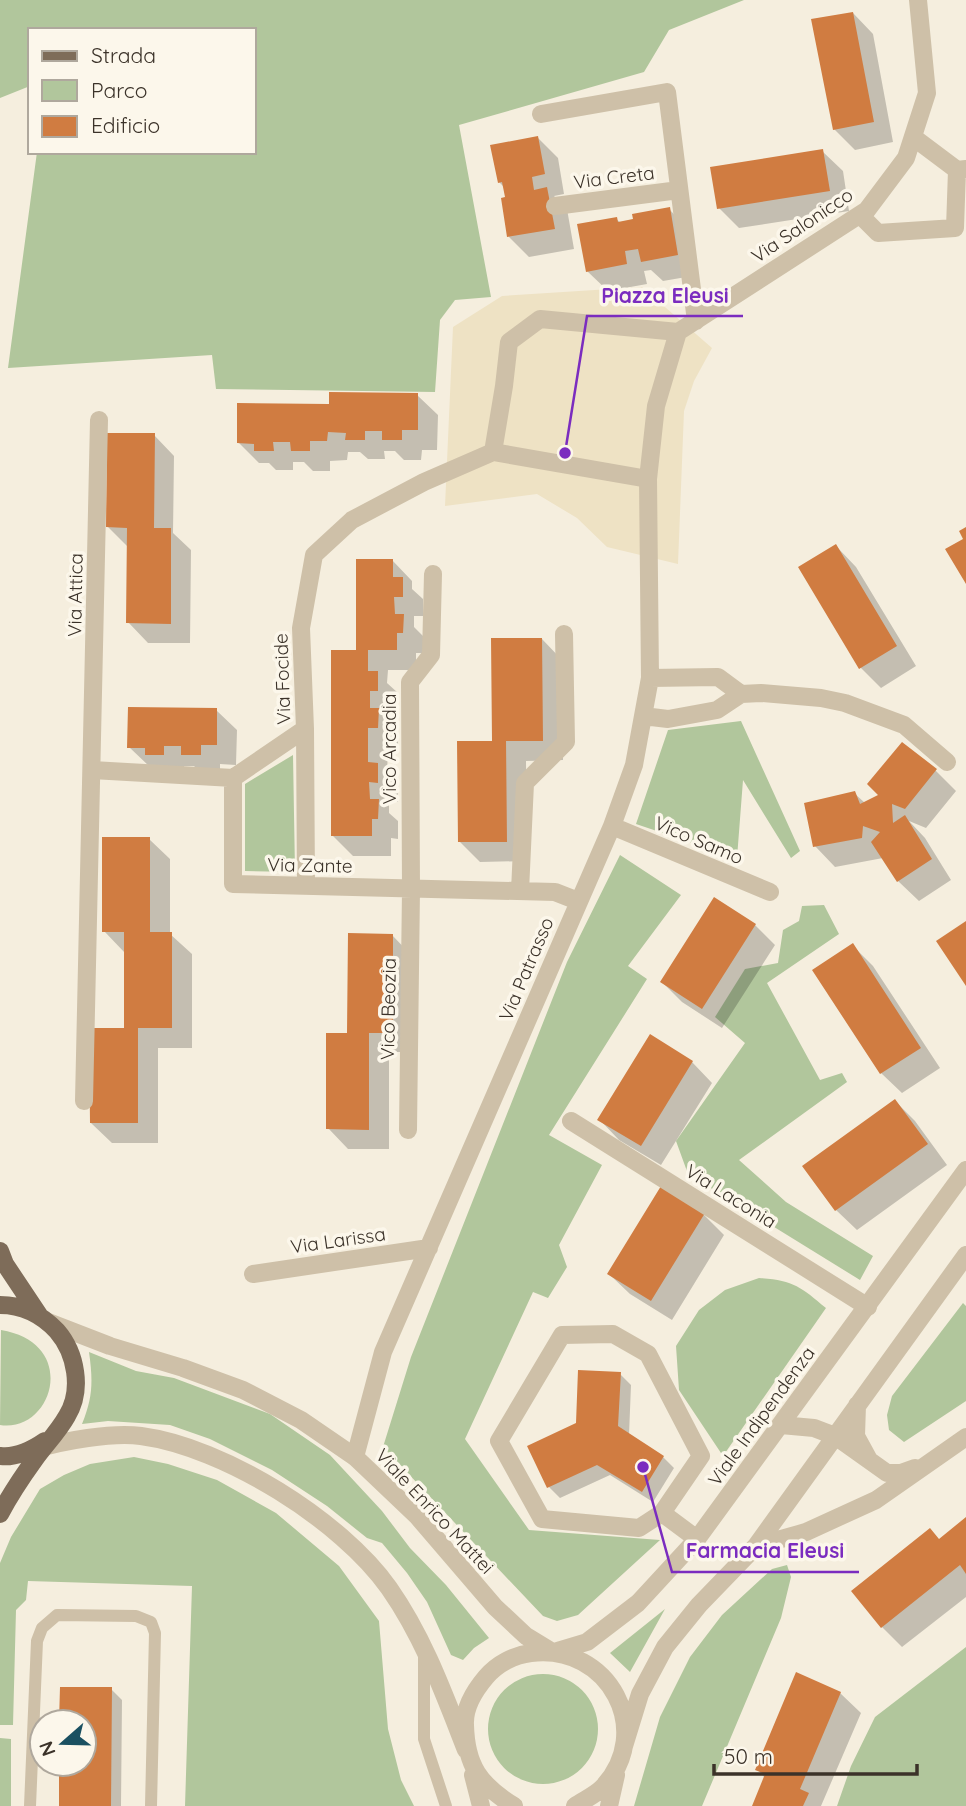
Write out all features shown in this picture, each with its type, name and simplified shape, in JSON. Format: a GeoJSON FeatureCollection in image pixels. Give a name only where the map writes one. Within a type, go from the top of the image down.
{"type":"FeatureCollection","features":[{"type":"Feature","properties":{"kind":"main road"},"geometry":{"type":"LineString","coordinates":[[0,1251],[5,1264],[44,1319],[65,1341],[75,1364],[76,1390],[69,1414],[44,1443],[0,1514]]}},
{"type":"Feature","properties":{"kind":"main road"},"geometry":{"type":"LineString","coordinates":[[0,1305],[24,1308],[44,1319]]}},
{"type":"Feature","properties":{"kind":"main road"},"geometry":{"type":"LineString","coordinates":[[0,1456],[6,1457],[44,1443]]}},
{"type":"Feature","properties":{"kind":"street","name":"Via Salonicco"},"geometry":{"type":"LineString","coordinates":[[678,332],[867,210],[906,158],[928,93],[918,0]]}},
{"type":"Feature","properties":{"kind":"street"},"geometry":{"type":"LineString","coordinates":[[541,114],[667,92],[696,321]]}},
{"type":"Feature","properties":{"kind":"street"},"geometry":{"type":"LineString","coordinates":[[860,215],[878,233],[960,231],[962,170],[913,136]]}},
{"type":"Feature","properties":{"kind":"street","name":"Via Creta"},"geometry":{"type":"LineString","coordinates":[[555,206],[679,190]]}},
{"type":"Feature","properties":{"kind":"street"},"geometry":{"type":"LineString","coordinates":[[648,479],[493,452],[509,342],[540,319],[678,332]]}},
{"type":"Feature","properties":{"kind":"street","name":"Via Patrasso"},"geometry":{"type":"LineString","coordinates":[[355,1457],[383,1352],[612,826],[634,765],[650,678],[648,479],[656,406],[678,332]]}},
{"type":"Feature","properties":{"kind":"street","name":"Via Attica"},"geometry":{"type":"LineString","coordinates":[[84,1101],[100,420]]}},
{"type":"Feature","properties":{"kind":"street","name":"Via Focide"},"geometry":{"type":"LineString","coordinates":[[306,886],[301,628],[314,555],[352,520],[424,482],[493,452]]}},
{"type":"Feature","properties":{"kind":"street","name":"Vico Arcadia"},"geometry":{"type":"LineString","coordinates":[[411,889],[410,682],[431,655],[433,574]]}},
{"type":"Feature","properties":{"kind":"street"},"geometry":{"type":"LineString","coordinates":[[520,891],[525,783],[566,742],[564,634]]}},
{"type":"Feature","properties":{"kind":"street"},"geometry":{"type":"LineString","coordinates":[[650,678],[718,677],[741,694]]}},
{"type":"Feature","properties":{"kind":"street"},"geometry":{"type":"LineString","coordinates":[[643,716],[668,719],[717,710],[741,694],[761,692],[821,698],[845,703],[904,725],[947,762]]}},
{"type":"Feature","properties":{"kind":"street"},"geometry":{"type":"LineString","coordinates":[[92,770],[233,778],[305,729]]}},
{"type":"Feature","properties":{"kind":"street","name":"Via Zante"},"geometry":{"type":"LineString","coordinates":[[233,778],[233,884],[555,892],[578,901]]}},
{"type":"Feature","properties":{"kind":"street","name":"Vico Samo"},"geometry":{"type":"LineString","coordinates":[[612,826],[770,892]]}},
{"type":"Feature","properties":{"kind":"street","name":"Vico Beozia"},"geometry":{"type":"LineString","coordinates":[[408,1130],[411,889]]}},
{"type":"Feature","properties":{"kind":"street","name":"Via Laconia"},"geometry":{"type":"LineString","coordinates":[[572,1121],[868,1307]]}},
{"type":"Feature","properties":{"kind":"street","name":"Viale Indipendenza"},"geometry":{"type":"LineString","coordinates":[[468,1756],[465,1720],[474,1692],[493,1669],[519,1654],[553,1651],[587,1642],[638,1603],[697,1539],[966,1170]]}},
{"type":"Feature","properties":{"kind":"street","name":"Via Larissa"},"geometry":{"type":"LineString","coordinates":[[253,1274],[429,1248]]}},
{"type":"Feature","properties":{"kind":"street"},"geometry":{"type":"LineString","coordinates":[[609,1806],[640,1695],[665,1647],[699,1605],[756,1546],[966,1255]]}},
{"type":"Feature","properties":{"kind":"street","name":"Viale Enrico Mattei"},"geometry":{"type":"LineString","coordinates":[[44,1319],[110,1346],[243,1390],[301,1420],[355,1457],[417,1516],[495,1607],[526,1636],[553,1651],[582,1659],[602,1675],[617,1696],[625,1720],[622,1754]]}},
{"type":"Feature","properties":{"kind":"street"},"geometry":{"type":"LineString","coordinates":[[613,1334],[648,1354],[701,1456],[662,1513],[639,1528],[542,1519],[499,1441],[562,1335],[613,1334]]}},
{"type":"Feature","properties":{"kind":"street"},"geometry":{"type":"LineString","coordinates":[[857,1405],[856,1436],[872,1463]]}},
{"type":"Feature","properties":{"kind":"street"},"geometry":{"type":"LineString","coordinates":[[781,1425],[814,1428],[835,1436],[887,1474],[901,1473],[925,1465]]}},
{"type":"Feature","properties":{"kind":"street"},"geometry":{"type":"LineString","coordinates":[[44,1443],[139,1436],[197,1450],[242,1471],[302,1507],[348,1543],[388,1587],[424,1646],[468,1756],[481,1806]]}},
{"type":"Feature","properties":{"kind":"street"},"geometry":{"type":"LineString","coordinates":[[756,1546],[806,1532],[876,1500],[966,1437]]}},
{"type":"Feature","properties":{"kind":"street"},"geometry":{"type":"LineString","coordinates":[[662,1513],[697,1539]]}},
{"type":"Feature","properties":{"kind":"street"},"geometry":{"type":"LineString","coordinates":[[576,1806],[602,1788],[622,1754]]}},
{"type":"Feature","properties":{"kind":"street"},"geometry":{"type":"LineString","coordinates":[[468,1756],[487,1788],[514,1806]]}},
{"type":"Feature","properties":{"kind":"lane"},"geometry":{"type":"LineString","coordinates":[[30,1806],[37,1641],[42,1628],[57,1615],[136,1616],[151,1622],[155,1633],[151,1806]]}},
{"type":"Feature","properties":{"kind":"lane"},"geometry":{"type":"LineString","coordinates":[[424,1646],[424,1739],[446,1806]]}},
{"type":"Feature","properties":{"kind":"green space"},"geometry":{"type":"Polygon","coordinates":[[[0,0],[744,0],[669,30],[644,72],[459,125],[491,297],[455,300],[440,320],[435,392],[216,389],[212,355],[8,368],[37,154],[256,154],[256,28],[28,28],[28,87],[0,98],[0,0]]]}},
{"type":"Feature","properties":{"kind":"green space"},"geometry":{"type":"Polygon","coordinates":[[[741,721],[800,851],[791,858],[743,780],[737,858],[636,824],[668,730],[741,721]]]}},
{"type":"Feature","properties":{"kind":"green space"},"geometry":{"type":"Polygon","coordinates":[[[293,755],[295,872],[245,871],[245,784],[293,755]]]}},
{"type":"Feature","properties":{"kind":"green space"},"geometry":{"type":"Polygon","coordinates":[[[620,855],[681,895],[628,966],[647,979],[549,1135],[602,1165],[559,1245],[567,1267],[548,1298],[533,1292],[465,1439],[529,1530],[660,1540],[578,1615],[557,1621],[543,1616],[383,1447],[411,1357],[567,962],[620,855]]]}},
{"type":"Feature","properties":{"kind":"green space"},"geometry":{"type":"Polygon","coordinates":[[[824,905],[839,934],[767,983],[820,1080],[842,1073],[847,1082],[739,1160],[786,1202],[873,1256],[860,1280],[688,1174],[676,1141],[745,1043],[715,1017],[745,969],[778,963],[783,930],[799,921],[802,906],[824,905]]]}},
{"type":"Feature","properties":{"kind":"green space"},"geometry":{"type":"Polygon","coordinates":[[[759,1278],[796,1286],[826,1308],[723,1456],[679,1390],[676,1346],[699,1310],[725,1290],[759,1278]]]}},
{"type":"Feature","properties":{"kind":"green space"},"geometry":{"type":"Polygon","coordinates":[[[963,1303],[966,1306],[966,1401],[904,1442],[889,1430],[887,1415],[892,1396],[963,1303]]]}},
{"type":"Feature","properties":{"kind":"green space"},"geometry":{"type":"Polygon","coordinates":[[[1,1330],[26,1338],[42,1351],[49,1368],[50,1385],[44,1402],[34,1415],[18,1424],[0,1425],[1,1330]]]}},
{"type":"Feature","properties":{"kind":"green space"},"geometry":{"type":"Polygon","coordinates":[[[89,1352],[136,1371],[174,1378],[270,1414],[330,1455],[382,1511],[410,1548],[446,1585],[489,1638],[463,1660],[451,1655],[427,1602],[382,1543],[367,1538],[327,1506],[272,1470],[210,1439],[170,1425],[108,1421],[82,1424],[91,1389],[89,1352]]]}},
{"type":"Feature","properties":{"kind":"green space"},"geometry":{"type":"Polygon","coordinates":[[[134,1457],[168,1464],[217,1480],[276,1513],[339,1566],[379,1621],[388,1729],[401,1780],[414,1806],[185,1806],[192,1586],[28,1581],[26,1600],[16,1610],[13,1725],[0,1725],[0,1563],[11,1537],[40,1489],[90,1464],[134,1457]]]}},
{"type":"Feature","properties":{"kind":"green space"},"geometry":{"type":"Polygon","coordinates":[[[787,1565],[791,1577],[781,1618],[702,1806],[634,1806],[660,1717],[690,1657],[722,1615],[772,1569],[787,1565]]]}},
{"type":"Feature","properties":{"kind":"green space"},"geometry":{"type":"Polygon","coordinates":[[[665,1609],[630,1672],[610,1653],[665,1609]]]}},
{"type":"Feature","properties":{"kind":"green space"},"geometry":{"type":"Polygon","coordinates":[[[966,1647],[966,1806],[837,1806],[851,1766],[875,1717],[966,1647]]]}},
{"type":"Feature","properties":{"kind":"green space"},"geometry":{"type":"Polygon","coordinates":[[[543,1674],[564,1678],[582,1690],[594,1708],[598,1729],[594,1750],[582,1768],[564,1780],[543,1784],[522,1780],[504,1768],[492,1750],[488,1729],[492,1708],[504,1690],[522,1678],[543,1674]]]}},
{"type":"Feature","properties":{"kind":"green space"},"geometry":{"type":"Polygon","coordinates":[[[0,1738],[11,1739],[11,1806],[0,1806],[0,1738]]]}},
{"type":"Feature","properties":{"kind":"shaded area"},"geometry":{"type":"Polygon","coordinates":[[[642,287],[712,348],[694,381],[684,411],[678,564],[607,547],[577,518],[537,494],[445,506],[453,327],[502,296],[642,287]]]}},
{"type":"Feature","properties":{"kind":"building"},"geometry":{"type":"Polygon","coordinates":[[[853,12],[874,122],[833,130],[811,19],[853,12]]]}},
{"type":"Feature","properties":{"kind":"building"},"geometry":{"type":"Polygon","coordinates":[[[538,136],[545,174],[532,177],[534,190],[547,187],[555,229],[507,237],[501,198],[505,197],[502,182],[498,183],[490,145],[538,136]]]}},
{"type":"Feature","properties":{"kind":"building"},"geometry":{"type":"Polygon","coordinates":[[[823,149],[830,191],[717,209],[710,167],[823,149]]]}},
{"type":"Feature","properties":{"kind":"building"},"geometry":{"type":"Polygon","coordinates":[[[670,207],[678,255],[641,262],[638,249],[625,251],[627,264],[586,272],[577,224],[617,217],[618,222],[633,219],[632,214],[670,207]]]}},
{"type":"Feature","properties":{"kind":"building"},"geometry":{"type":"Polygon","coordinates":[[[329,392],[418,393],[418,430],[402,430],[402,440],[382,440],[382,431],[365,431],[365,440],[345,440],[346,433],[328,432],[327,441],[310,441],[310,451],[291,451],[290,442],[273,442],[274,451],[254,451],[254,444],[237,443],[237,403],[329,404],[329,392]]]}},
{"type":"Feature","properties":{"kind":"building"},"geometry":{"type":"Polygon","coordinates":[[[107,433],[155,433],[154,528],[171,528],[171,624],[126,623],[127,528],[106,527],[107,433]]]}},
{"type":"Feature","properties":{"kind":"building"},"geometry":{"type":"Polygon","coordinates":[[[966,527],[966,584],[945,549],[963,539],[959,531],[966,527]]]}},
{"type":"Feature","properties":{"kind":"building"},"geometry":{"type":"Polygon","coordinates":[[[836,544],[897,646],[859,669],[798,567],[836,544]]]}},
{"type":"Feature","properties":{"kind":"building"},"geometry":{"type":"Polygon","coordinates":[[[356,559],[393,559],[393,577],[403,577],[403,597],[394,597],[395,614],[404,614],[403,633],[397,633],[397,650],[368,650],[368,671],[378,671],[378,691],[370,691],[370,708],[379,708],[378,728],[368,728],[368,762],[378,763],[378,783],[369,782],[370,799],[379,799],[378,819],[372,819],[372,836],[331,836],[331,650],[356,650],[356,559]]]}},
{"type":"Feature","properties":{"kind":"building"},"geometry":{"type":"Polygon","coordinates":[[[491,638],[542,638],[543,741],[506,741],[507,842],[458,842],[457,741],[492,741],[491,638]]]}},
{"type":"Feature","properties":{"kind":"building"},"geometry":{"type":"Polygon","coordinates":[[[128,707],[217,708],[217,745],[201,745],[201,755],[181,755],[181,746],[164,746],[164,755],[145,755],[145,748],[127,748],[128,707]]]}},
{"type":"Feature","properties":{"kind":"building"},"geometry":{"type":"Polygon","coordinates":[[[902,742],[937,769],[905,809],[892,804],[893,823],[905,815],[932,859],[897,882],[871,842],[880,832],[863,826],[862,838],[813,847],[804,803],[855,791],[860,804],[878,795],[867,784],[902,742]]]}},
{"type":"Feature","properties":{"kind":"building"},"geometry":{"type":"Polygon","coordinates":[[[102,837],[150,837],[150,932],[172,932],[172,1028],[138,1028],[138,1123],[90,1123],[89,1028],[124,1028],[124,932],[102,932],[102,837]]]}},
{"type":"Feature","properties":{"kind":"building"},"geometry":{"type":"Polygon","coordinates":[[[714,897],[756,924],[702,1009],[660,982],[714,897]]]}},
{"type":"Feature","properties":{"kind":"building"},"geometry":{"type":"Polygon","coordinates":[[[966,921],[966,986],[936,941],[966,921]]]}},
{"type":"Feature","properties":{"kind":"building"},"geometry":{"type":"Polygon","coordinates":[[[348,933],[393,934],[393,1033],[369,1033],[369,1130],[326,1129],[326,1033],[347,1033],[348,933]]]}},
{"type":"Feature","properties":{"kind":"building"},"geometry":{"type":"Polygon","coordinates":[[[853,943],[921,1048],[880,1074],[812,970],[853,943]]]}},
{"type":"Feature","properties":{"kind":"building"},"geometry":{"type":"Polygon","coordinates":[[[650,1034],[693,1061],[641,1146],[597,1120],[650,1034]]]}},
{"type":"Feature","properties":{"kind":"building"},"geometry":{"type":"Polygon","coordinates":[[[895,1099],[928,1144],[835,1211],[802,1166],[895,1099]]]}},
{"type":"Feature","properties":{"kind":"building"},"geometry":{"type":"Polygon","coordinates":[[[661,1186],[705,1213],[651,1301],[607,1274],[661,1186]]]}},
{"type":"Feature","properties":{"kind":"building"},"geometry":{"type":"Polygon","coordinates":[[[578,1370],[621,1372],[618,1426],[664,1456],[642,1492],[597,1465],[547,1488],[527,1446],[576,1423],[578,1370]]]}},
{"type":"Feature","properties":{"kind":"building"},"geometry":{"type":"Polygon","coordinates":[[[966,1517],[966,1574],[960,1565],[881,1628],[851,1591],[930,1528],[939,1539],[966,1517]]]}},
{"type":"Feature","properties":{"kind":"building"},"geometry":{"type":"Polygon","coordinates":[[[796,1672],[841,1692],[800,1789],[809,1793],[803,1806],[752,1806],[765,1774],[755,1770],[796,1672]]]}},
{"type":"Feature","properties":{"kind":"building"},"geometry":{"type":"Polygon","coordinates":[[[60,1687],[112,1687],[111,1806],[59,1806],[59,1778],[98,1778],[98,1708],[59,1708],[60,1687]]]}},
{"type":"Feature","properties":{"kind":"place","name":"Piazza Eleusi"},"geometry":{"type":"Point","coordinates":[565,453]}},
{"type":"Feature","properties":{"kind":"place","name":"Farmacia Eleusi"},"geometry":{"type":"Point","coordinates":[643,1467]}}]}
